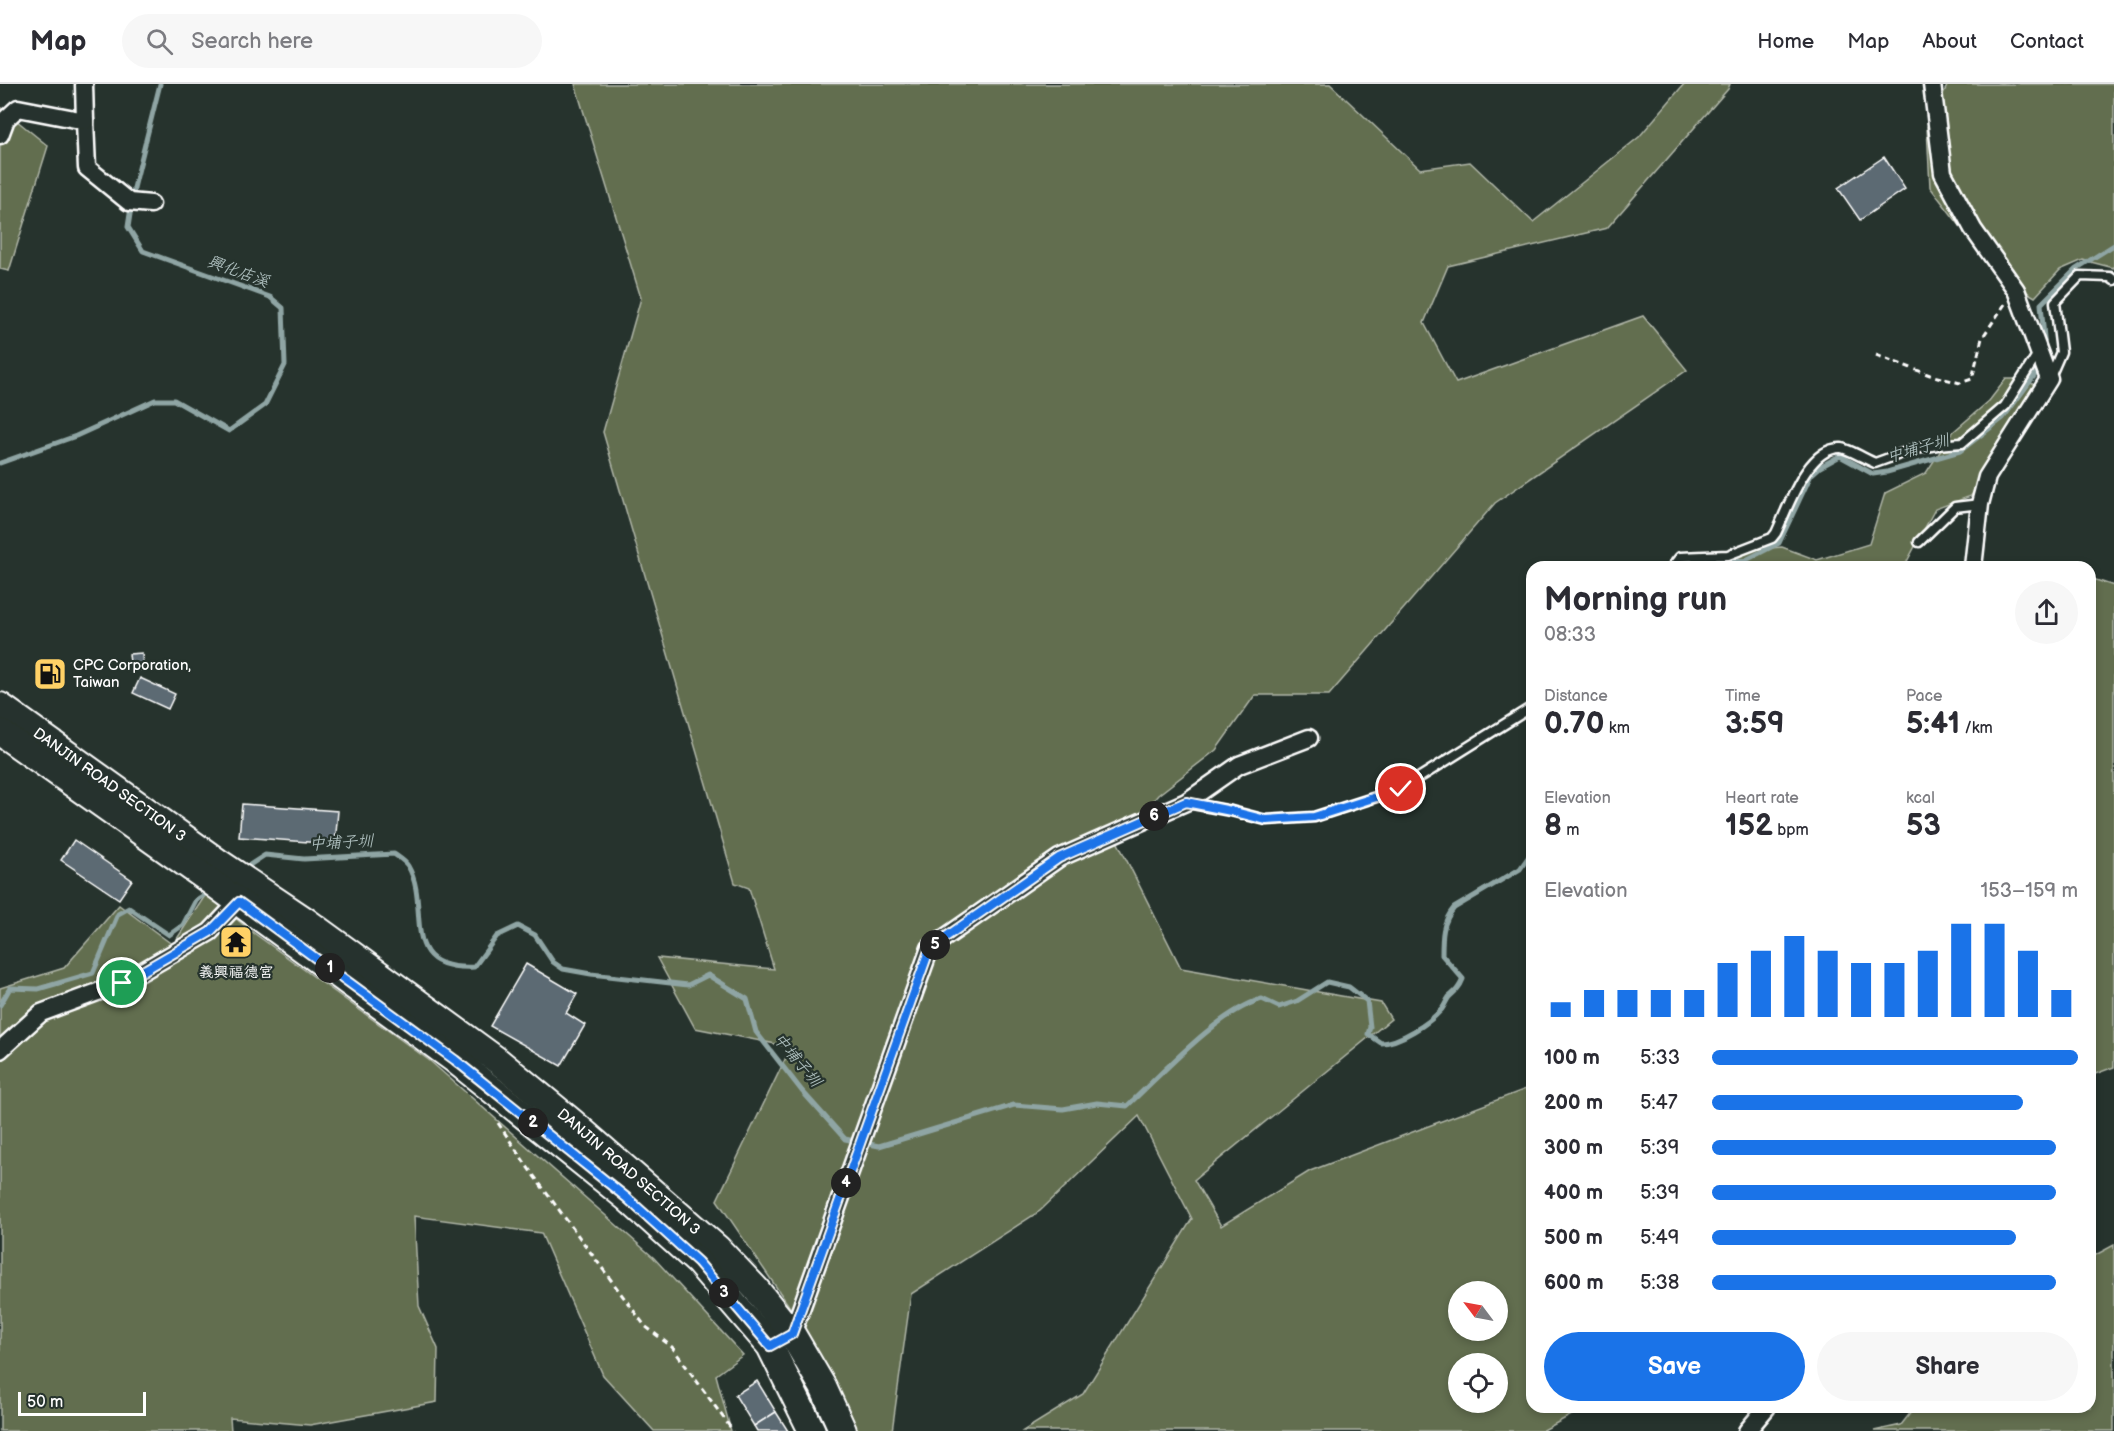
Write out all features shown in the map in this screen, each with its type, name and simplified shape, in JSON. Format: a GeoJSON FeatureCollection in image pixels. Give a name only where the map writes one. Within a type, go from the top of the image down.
{"type":"FeatureCollection","features":[{"type":"Feature","properties":{"kind":"main road","name":"DANJIN ROAD SECTION 3"},"geometry":{"type":"LineString","coordinates":[[0,706],[212,870]]}},
{"type":"Feature","properties":{"kind":"main road","name":"DANJIN ROAD SECTION 3"},"geometry":{"type":"LineString","coordinates":[[0,732],[498,1061],[572,1122],[717,1248],[755,1288],[781,1340],[812,1431]]}},
{"type":"Feature","properties":{"kind":"main road","name":"DANJIN ROAD SECTION 3"},"geometry":{"type":"LineString","coordinates":[[781,1340],[824,1388],[843,1431]]}},
{"type":"Feature","properties":{"kind":"street"},"geometry":{"type":"LineString","coordinates":[[84,84],[87,168],[129,202],[151,204]]}},
{"type":"Feature","properties":{"kind":"street"},"geometry":{"type":"LineString","coordinates":[[1932,84],[1943,173],[1972,229],[2016,290],[2049,379],[1987,477],[1980,504],[1974,561]]}},
{"type":"Feature","properties":{"kind":"street"},"geometry":{"type":"LineString","coordinates":[[0,135],[6,119],[18,108],[85,121]]}},
{"type":"Feature","properties":{"kind":"street"},"geometry":{"type":"LineString","coordinates":[[781,1340],[930,948],[1059,858],[1186,802],[1239,765],[1309,738]]}},
{"type":"Feature","properties":{"kind":"street"},"geometry":{"type":"LineString","coordinates":[[0,1050],[41,1013],[122,983],[210,932],[241,890]]}},
{"type":"Feature","properties":{"kind":"street"},"geometry":{"type":"LineString","coordinates":[[1748,1431],[1762,1413]]}},
{"type":"Feature","properties":{"kind":"lane"},"geometry":{"type":"LineString","coordinates":[[2049,379],[2061,352],[2055,302],[2079,276],[2110,277],[2114,280]]}},
{"type":"Feature","properties":{"kind":"lane"},"geometry":{"type":"LineString","coordinates":[[1677,561],[1680,557],[1728,555],[1772,538],[1805,472],[1823,453],[1841,448],[1875,463],[1911,450],[1962,443],[2005,406],[2039,351]]}},
{"type":"Feature","properties":{"kind":"lane"},"geometry":{"type":"LineString","coordinates":[[1919,542],[1955,507],[1980,504]]}},
{"type":"Feature","properties":{"kind":"lane"},"geometry":{"type":"LineString","coordinates":[[1186,802],[1266,820],[1314,817],[1401,789],[1526,711]]}},
{"type":"Feature","properties":{"kind":"path"},"geometry":{"type":"LineString","coordinates":[[1876,355],[1930,375],[1960,383],[1972,379],[1982,338],[2006,302],[2022,304]]}},
{"type":"Feature","properties":{"kind":"path"},"geometry":{"type":"LineString","coordinates":[[493,1116],[531,1172],[645,1326],[672,1347],[733,1431]]}},
{"type":"Feature","properties":{"kind":"green space"},"geometry":{"type":"Polygon","coordinates":[[[575,84],[1330,84],[1420,169],[1470,162],[1533,222],[1639,137],[1684,84],[1730,84],[1607,228],[1448,266],[1424,323],[1456,383],[1643,316],[1687,370],[1495,503],[1329,695],[1255,695],[1216,750],[1158,795],[1117,841],[1181,968],[1381,1003],[1391,1019],[1194,1180],[1221,1226],[1310,1171],[1526,1089],[1526,1413],[1575,1413],[1542,1431],[1023,1431],[1083,1394],[1192,1219],[1139,1116],[1040,1211],[911,1294],[892,1431],[856,1431],[806,1331],[717,1200],[791,1047],[695,1028],[657,958],[774,969],[749,888],[735,883],[603,432],[641,298],[575,84]]]}},
{"type":"Feature","properties":{"kind":"green space"},"geometry":{"type":"Polygon","coordinates":[[[1948,84],[2114,84],[2114,268],[2083,260],[2060,270],[2035,297],[1999,276],[1930,187],[1927,127],[1948,84]]]}},
{"type":"Feature","properties":{"kind":"green space"},"geometry":{"type":"Polygon","coordinates":[[[0,107],[48,146],[9,271],[0,269],[0,107]]]}},
{"type":"Feature","properties":{"kind":"green space"},"geometry":{"type":"Polygon","coordinates":[[[2006,379],[2025,379],[2040,389],[1971,496],[1935,509],[1907,561],[1684,561],[1735,551],[1782,547],[1817,560],[1869,544],[1885,493],[1926,473],[1953,432],[1989,401],[2006,379]]]}},
{"type":"Feature","properties":{"kind":"green space"},"geometry":{"type":"Polygon","coordinates":[[[2096,580],[2114,586],[2114,1067],[2096,1074],[2096,580]]]}},
{"type":"Feature","properties":{"kind":"green space"},"geometry":{"type":"Polygon","coordinates":[[[206,894],[251,931],[430,1061],[654,1258],[743,1355],[716,1375],[731,1431],[654,1431],[603,1375],[541,1233],[414,1216],[419,1306],[438,1349],[437,1402],[310,1425],[230,1418],[231,1431],[0,1431],[0,988],[64,968],[119,905],[173,945],[206,894]]]}},
{"type":"Feature","properties":{"kind":"green space"},"geometry":{"type":"Polygon","coordinates":[[[2114,1245],[2114,1431],[1874,1431],[1901,1425],[1910,1413],[2096,1413],[2096,1255],[2114,1245]]]}},
{"type":"Feature","properties":{"kind":"building"},"geometry":{"type":"Polygon","coordinates":[[[1884,157],[1905,189],[1860,220],[1838,188],[1884,157]]]}},
{"type":"Feature","properties":{"kind":"building"},"geometry":{"type":"Polygon","coordinates":[[[142,653],[143,670],[131,671],[129,654],[142,653]]]}},
{"type":"Feature","properties":{"kind":"building"},"geometry":{"type":"Polygon","coordinates":[[[140,678],[175,694],[168,709],[133,693],[140,678]]]}},
{"type":"Feature","properties":{"kind":"building"},"geometry":{"type":"Polygon","coordinates":[[[242,804],[338,811],[335,844],[239,837],[242,804]]]}},
{"type":"Feature","properties":{"kind":"building"},"geometry":{"type":"Polygon","coordinates":[[[74,840],[132,880],[119,899],[61,860],[74,840]]]}},
{"type":"Feature","properties":{"kind":"building"},"geometry":{"type":"Polygon","coordinates":[[[526,964],[577,994],[566,1013],[585,1025],[561,1066],[490,1026],[526,964]]]}},
{"type":"Feature","properties":{"kind":"building"},"geometry":{"type":"Polygon","coordinates":[[[757,1381],[776,1412],[754,1426],[735,1395],[757,1381]]]}},
{"type":"Feature","properties":{"kind":"building"},"geometry":{"type":"Polygon","coordinates":[[[776,1412],[788,1431],[757,1431],[754,1426],[776,1412]]]}},
{"type":"Feature","properties":{"kind":"waterway","name":"興化店溪"},"geometry":{"type":"LineString","coordinates":[[0,463],[76,436],[155,400],[174,400],[229,431],[265,405],[285,365],[283,308],[270,297],[143,251],[128,227],[134,188],[160,84]]}},
{"type":"Feature","properties":{"kind":"waterway","name":"中埔子圳"},"geometry":{"type":"LineString","coordinates":[[2045,349],[2041,304],[2076,269],[2114,245]]}},
{"type":"Feature","properties":{"kind":"waterway","name":"中埔子圳"},"geometry":{"type":"LineString","coordinates":[[1740,561],[1779,543],[1811,475],[1820,467],[1840,456],[1873,474],[1960,451],[2003,418],[2040,368]]}},
{"type":"Feature","properties":{"kind":"waterway","name":"中埔子圳"},"geometry":{"type":"LineString","coordinates":[[242,870],[265,855],[304,859],[394,854],[407,864],[414,882],[420,933],[425,948],[434,959],[449,965],[474,967],[497,936],[518,926],[535,935],[553,962],[563,969],[688,985],[708,975],[747,999],[756,1032],[802,1091],[845,1139],[879,1146],[1014,1105],[1063,1109],[1097,1103],[1127,1106],[1191,1045],[1227,1017],[1262,999],[1279,1007],[1297,1001],[1327,982],[1349,987],[1367,1001],[1370,1027],[1368,1034],[1381,1043],[1396,1040],[1422,1026],[1437,1014],[1463,979],[1442,955],[1444,930],[1450,913],[1454,908],[1520,869],[1526,860]]}},
{"type":"Feature","properties":{"kind":"waterway","name":"中埔子圳"},"geometry":{"type":"LineString","coordinates":[[0,1005],[10,988],[38,989],[93,973],[118,914],[129,908],[169,935],[183,925],[196,900],[212,890]]}},
{"type":"Feature","properties":{"kind":"place","name":"CPC Corporation, Taiwan"},"geometry":{"type":"Point","coordinates":[50,674]}},
{"type":"Feature","properties":{"kind":"place","name":"義興福德宮"},"geometry":{"type":"Point","coordinates":[236,942]}},
{"type":"Feature","properties":{"kind":"route"},"geometry":{"type":"LineString","coordinates":[[122,983],[210,932],[239,902],[455,1060],[627,1198],[698,1262],[770,1346],[792,1334],[930,948],[1059,858],[1186,802],[1266,820],[1314,817],[1401,789]]}}]}
